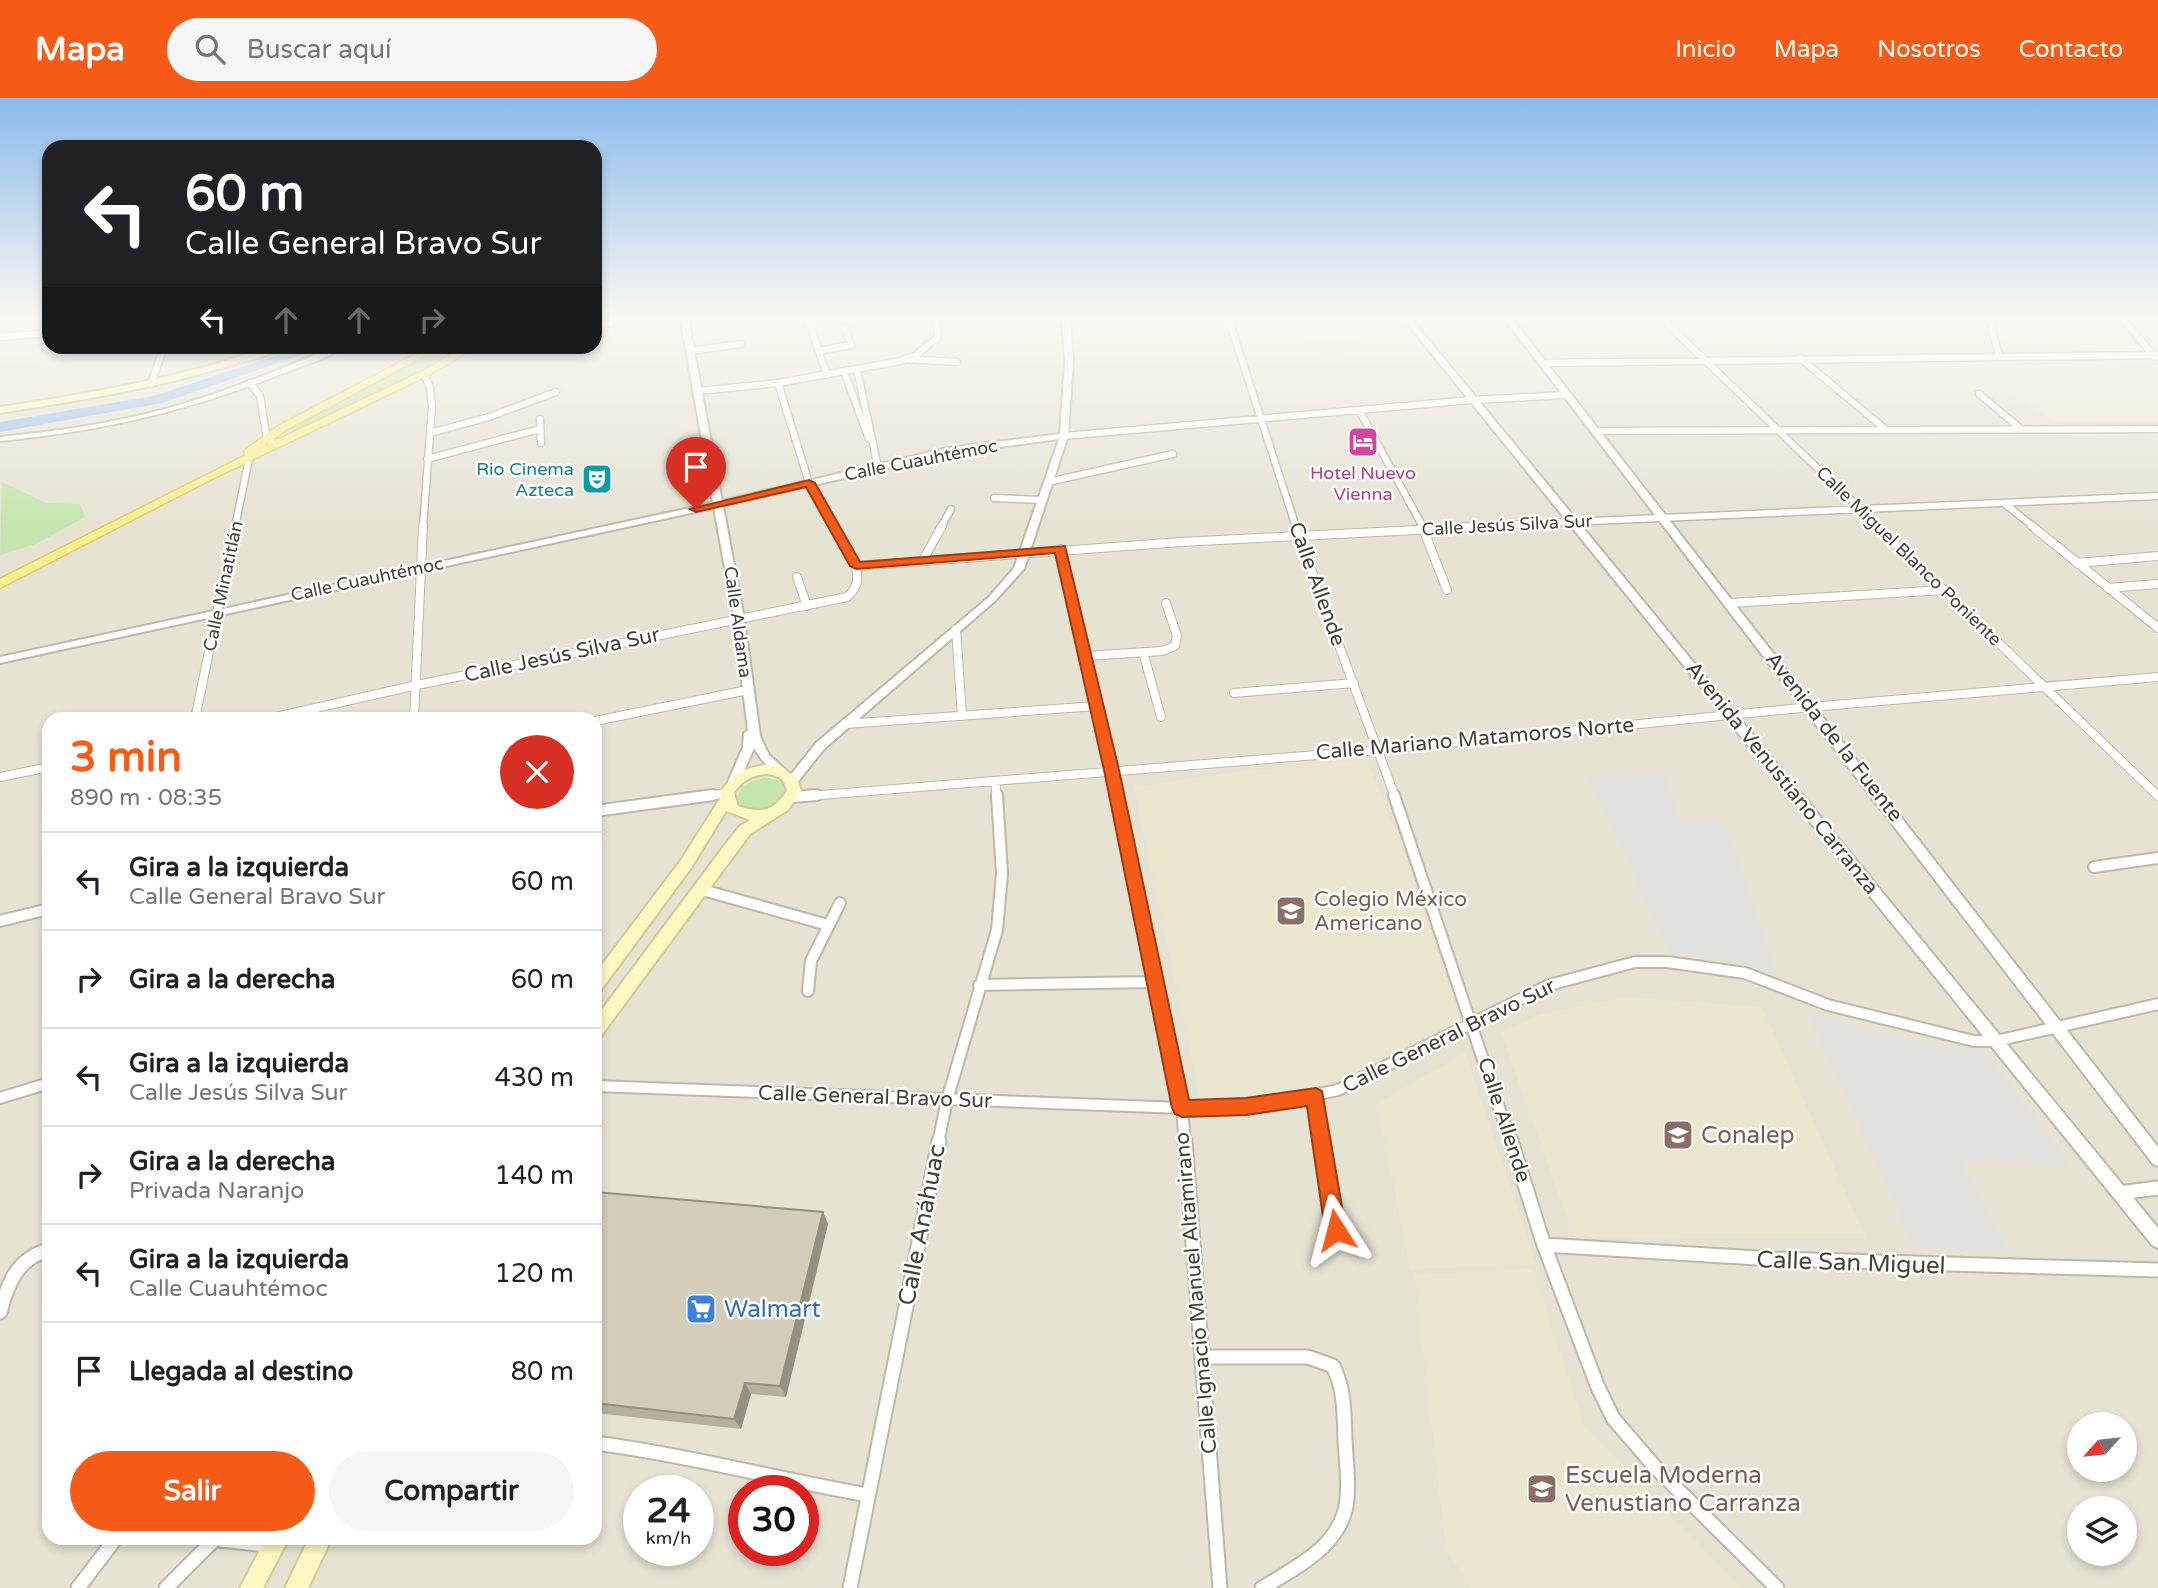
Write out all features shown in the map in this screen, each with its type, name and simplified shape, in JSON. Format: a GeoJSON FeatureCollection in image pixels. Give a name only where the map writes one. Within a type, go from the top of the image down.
{"type":"FeatureCollection","features":[{"type":"Feature","properties":{"kind":"main road"},"geometry":{"type":"LineString","coordinates":[[0,410],[136,387]]}},
{"type":"Feature","properties":{"kind":"main road"},"geometry":{"type":"LineString","coordinates":[[248,456],[282,428],[361,387]]}},
{"type":"Feature","properties":{"kind":"main road"},"geometry":{"type":"LineString","coordinates":[[0,584],[248,456],[304,434],[399,387]]}},
{"type":"Feature","properties":{"kind":"main road"},"geometry":{"type":"LineString","coordinates":[[282,428],[279,434],[283,437],[304,434]]}},
{"type":"Feature","properties":{"kind":"main road"},"geometry":{"type":"LineString","coordinates":[[602,977],[686,864],[729,791],[746,774],[761,770],[788,777],[792,797],[783,807],[745,830],[602,1021]]}},
{"type":"Feature","properties":{"kind":"main road"},"geometry":{"type":"LineString","coordinates":[[729,791],[737,812],[752,816],[768,814]]}},
{"type":"Feature","properties":{"kind":"main road"},"geometry":{"type":"LineString","coordinates":[[251,1588],[274,1545]]}},
{"type":"Feature","properties":{"kind":"main road"},"geometry":{"type":"LineString","coordinates":[[296,1588],[318,1545]]}},
{"type":"Feature","properties":{"kind":"street"},"geometry":{"type":"LineString","coordinates":[[0,439],[102,426],[144,417],[239,387]]}},
{"type":"Feature","properties":{"kind":"street"},"geometry":{"type":"LineString","coordinates":[[253,387],[260,396],[267,439],[277,446]]}},
{"type":"Feature","properties":{"kind":"street"},"geometry":{"type":"LineString","coordinates":[[415,712],[420,568],[430,433],[429,387]]}},
{"type":"Feature","properties":{"kind":"street","name":"Calle Aldama"},"geometry":{"type":"LineString","coordinates":[[697,387],[739,618],[752,722],[759,749],[788,777]]}},
{"type":"Feature","properties":{"kind":"street"},"geometry":{"type":"LineString","coordinates":[[698,391],[743,387]]}},
{"type":"Feature","properties":{"kind":"street"},"geometry":{"type":"LineString","coordinates":[[779,387],[809,483],[856,566]]}},
{"type":"Feature","properties":{"kind":"street"},"geometry":{"type":"LineString","coordinates":[[850,387],[878,467]]}},
{"type":"Feature","properties":{"kind":"street"},"geometry":{"type":"LineString","coordinates":[[860,387],[870,439]]}},
{"type":"Feature","properties":{"kind":"street"},"geometry":{"type":"LineString","coordinates":[[788,777],[1010,581],[1020,569],[1064,436],[1067,387]]}},
{"type":"Feature","properties":{"kind":"street","name":"Calle Allende"},"geometry":{"type":"LineString","coordinates":[[1249,387],[1298,535],[1379,750],[1578,1341],[1612,1418],[1655,1467],[1777,1588]]}},
{"type":"Feature","properties":{"kind":"street","name":"Avenida Venustiano Carranza"},"geometry":{"type":"LineString","coordinates":[[1461,387],[2158,1240]]}},
{"type":"Feature","properties":{"kind":"street","name":"Avenida de la Fuente"},"geometry":{"type":"LineString","coordinates":[[1560,387],[1811,707],[2158,1159]]}},
{"type":"Feature","properties":{"kind":"street","name":"Calle Miguel Blanco Poniente"},"geometry":{"type":"LineString","coordinates":[[1732,387],[2158,796]]}},
{"type":"Feature","properties":{"kind":"street"},"geometry":{"type":"LineString","coordinates":[[1834,387],[1885,429]]}},
{"type":"Feature","properties":{"kind":"street"},"geometry":{"type":"LineString","coordinates":[[430,433],[489,417],[556,392]]}},
{"type":"Feature","properties":{"kind":"street"},"geometry":{"type":"LineString","coordinates":[[1979,394],[2021,429]]}},
{"type":"Feature","properties":{"kind":"street","name":"Calle Cuauhtémoc"},"geometry":{"type":"LineString","coordinates":[[0,660],[720,504],[948,451],[1064,436],[1472,400],[1566,395]]}},
{"type":"Feature","properties":{"kind":"street"},"geometry":{"type":"LineString","coordinates":[[1359,410],[1422,529],[1441,568],[1447,590]]}},
{"type":"Feature","properties":{"kind":"street"},"geometry":{"type":"LineString","coordinates":[[540,418],[541,443]]}},
{"type":"Feature","properties":{"kind":"street"},"geometry":{"type":"LineString","coordinates":[[427,459],[540,429]]}},
{"type":"Feature","properties":{"kind":"street"},"geometry":{"type":"LineString","coordinates":[[1595,431],[2158,429]]}},
{"type":"Feature","properties":{"kind":"street"},"geometry":{"type":"LineString","coordinates":[[1048,482],[1173,454]]}},
{"type":"Feature","properties":{"kind":"street","name":"Calle Minatitlán"},"geometry":{"type":"LineString","coordinates":[[196,712],[248,456]]}},
{"type":"Feature","properties":{"kind":"street","name":"Calle Jesús Silva Sur"},"geometry":{"type":"LineString","coordinates":[[298,712],[847,597],[856,590],[859,583],[856,566],[1025,551],[1298,535],[2158,496]]}},
{"type":"Feature","properties":{"kind":"street"},"geometry":{"type":"LineString","coordinates":[[994,498],[1042,500]]}},
{"type":"Feature","properties":{"kind":"street"},"geometry":{"type":"LineString","coordinates":[[2005,504],[2158,628]]}},
{"type":"Feature","properties":{"kind":"street"},"geometry":{"type":"LineString","coordinates":[[923,560],[951,509]]}},
{"type":"Feature","properties":{"kind":"street","name":"Calle Ignacio Manuel Altamirano"},"geometry":{"type":"LineString","coordinates":[[1061,549],[1111,770],[1182,1108],[1220,1588]]}},
{"type":"Feature","properties":{"kind":"street"},"geometry":{"type":"LineString","coordinates":[[2077,563],[2158,556]]}},
{"type":"Feature","properties":{"kind":"street"},"geometry":{"type":"LineString","coordinates":[[797,577],[807,606]]}},
{"type":"Feature","properties":{"kind":"street"},"geometry":{"type":"LineString","coordinates":[[2108,588],[2158,584]]}},
{"type":"Feature","properties":{"kind":"street"},"geometry":{"type":"LineString","coordinates":[[1730,603],[1945,590]]}},
{"type":"Feature","properties":{"kind":"street"},"geometry":{"type":"LineString","coordinates":[[1086,656],[1171,648],[1178,641],[1166,603]]}},
{"type":"Feature","properties":{"kind":"street"},"geometry":{"type":"LineString","coordinates":[[956,629],[962,716]]}},
{"type":"Feature","properties":{"kind":"street"},"geometry":{"type":"LineString","coordinates":[[1143,652],[1161,717]]}},
{"type":"Feature","properties":{"kind":"street","name":"Calle Mariano Matamoros Norte"},"geometry":{"type":"LineString","coordinates":[[792,797],[1379,750],[1811,707],[2158,677]]}},
{"type":"Feature","properties":{"kind":"street"},"geometry":{"type":"LineString","coordinates":[[1234,693],[1354,683]]}},
{"type":"Feature","properties":{"kind":"street"},"geometry":{"type":"LineString","coordinates":[[602,721],[748,690]]}},
{"type":"Feature","properties":{"kind":"street"},"geometry":{"type":"LineString","coordinates":[[845,724],[1097,706]]}},
{"type":"Feature","properties":{"kind":"street","name":"Calle Aldama"},"geometry":{"type":"LineString","coordinates":[[729,791],[749,747],[752,722]]}},
{"type":"Feature","properties":{"kind":"street"},"geometry":{"type":"LineString","coordinates":[[0,777],[42,768]]}},
{"type":"Feature","properties":{"kind":"street","name":"Calle Anáhuac"},"geometry":{"type":"LineString","coordinates":[[850,1588],[947,1100],[1003,903],[1003,854],[995,781]]}},
{"type":"Feature","properties":{"kind":"street"},"geometry":{"type":"LineString","coordinates":[[2144,782],[2158,782]]}},
{"type":"Feature","properties":{"kind":"street"},"geometry":{"type":"LineString","coordinates":[[602,810],[729,791]]}},
{"type":"Feature","properties":{"kind":"street"},"geometry":{"type":"LineString","coordinates":[[2094,867],[2158,858]]}},
{"type":"Feature","properties":{"kind":"street"},"geometry":{"type":"LineString","coordinates":[[699,889],[828,925]]}},
{"type":"Feature","properties":{"kind":"street"},"geometry":{"type":"LineString","coordinates":[[808,992],[811,961],[840,903]]}},
{"type":"Feature","properties":{"kind":"street"},"geometry":{"type":"LineString","coordinates":[[0,921],[42,911]]}},
{"type":"Feature","properties":{"kind":"street","name":"Calle General Bravo Sur"},"geometry":{"type":"LineString","coordinates":[[602,1086],[1182,1108],[1246,1107],[1316,1097],[1381,1070],[1549,985],[1607,968],[1652,961],[1745,973],[1828,1005],[1964,1040],[1996,1041],[2158,1004]]}},
{"type":"Feature","properties":{"kind":"street"},"geometry":{"type":"LineString","coordinates":[[979,985],[1156,982]]}},
{"type":"Feature","properties":{"kind":"street"},"geometry":{"type":"LineString","coordinates":[[0,1099],[42,1085]]}},
{"type":"Feature","properties":{"kind":"street"},"geometry":{"type":"LineString","coordinates":[[1316,1097],[1336,1230]]}},
{"type":"Feature","properties":{"kind":"street"},"geometry":{"type":"LineString","coordinates":[[2119,1193],[2158,1188]]}},
{"type":"Feature","properties":{"kind":"street","name":"Calle San Miguel"},"geometry":{"type":"LineString","coordinates":[[1544,1245],[1688,1256],[1850,1263],[2158,1270]]}},
{"type":"Feature","properties":{"kind":"street"},"geometry":{"type":"LineString","coordinates":[[0,1312],[12,1275],[25,1258],[42,1252]]}},
{"type":"Feature","properties":{"kind":"street"},"geometry":{"type":"LineString","coordinates":[[1202,1357],[1308,1357],[1333,1366],[1339,1376],[1343,1392],[1347,1490],[1343,1521],[1326,1543],[1303,1563],[1262,1588]]}},
{"type":"Feature","properties":{"kind":"street"},"geometry":{"type":"LineString","coordinates":[[602,1444],[665,1452],[804,1484],[868,1495]]}},
{"type":"Feature","properties":{"kind":"street"},"geometry":{"type":"LineString","coordinates":[[78,1588],[111,1545]]}},
{"type":"Feature","properties":{"kind":"street"},"geometry":{"type":"LineString","coordinates":[[166,1588],[204,1545]]}},
{"type":"Feature","properties":{"kind":"shaded area"},"geometry":{"type":"Polygon","coordinates":[[[0,387],[2158,387],[2158,1588],[0,1588],[0,387]]]}},
{"type":"Feature","properties":{"kind":"shaded area"},"geometry":{"type":"Polygon","coordinates":[[[2158,387],[2158,422],[2055,422],[2008,389],[2158,387]]]}},
{"type":"Feature","properties":{"kind":"shaded area","name":"Colegio México Americano"},"geometry":{"type":"Polygon","coordinates":[[[1366,759],[1409,864],[1459,1021],[1393,1057],[1321,1086],[1201,1101],[1134,787],[1226,773],[1366,759]]]}},
{"type":"Feature","properties":{"kind":"shaded area"},"geometry":{"type":"Polygon","coordinates":[[[1664,771],[1681,820],[1724,819],[1779,979],[1751,967],[1670,952],[1588,778],[1664,771]]]}},
{"type":"Feature","properties":{"kind":"shaded area","name":"Conalep"},"geometry":{"type":"Polygon","coordinates":[[[1625,997],[1762,1007],[1866,1239],[1574,1237],[1501,1032],[1539,1015],[1625,997]]]}},
{"type":"Feature","properties":{"kind":"shaded area"},"geometry":{"type":"Polygon","coordinates":[[[1808,1014],[1912,1039],[1986,1052],[2072,1167],[1960,1160],[2009,1252],[1915,1249],[1808,1014]]]}},
{"type":"Feature","properties":{"kind":"shaded area"},"geometry":{"type":"Polygon","coordinates":[[[1465,1053],[1536,1264],[1410,1269],[1378,1103],[1465,1053]]]}},
{"type":"Feature","properties":{"kind":"shaded area","name":"Escuela Moderna Venustiano Carranza"},"geometry":{"type":"Polygon","coordinates":[[[1531,1269],[1584,1426],[1742,1588],[1469,1588],[1467,1578],[1446,1552],[1415,1275],[1531,1269]]]}},
{"type":"Feature","properties":{"kind":"green space"},"geometry":{"type":"Polygon","coordinates":[[[369,387],[390,387],[306,430],[296,432],[291,430],[291,427],[369,387]]]}},
{"type":"Feature","properties":{"kind":"green space"},"geometry":{"type":"Polygon","coordinates":[[[2,482],[46,503],[80,504],[85,517],[36,544],[0,555],[2,482]]]}},
{"type":"Feature","properties":{"kind":"green space"},"geometry":{"type":"Polygon","coordinates":[[[764,777],[779,780],[784,784],[786,796],[764,810],[740,806],[737,797],[742,786],[764,777]]]}},
{"type":"Feature","properties":{"kind":"building","name":"Walmart"},"geometry":{"type":"Polygon","coordinates":[[[602,1193],[823,1212],[780,1386],[745,1383],[734,1419],[602,1404],[602,1193]]]}},
{"type":"Feature","properties":{"kind":"waterway"},"geometry":{"type":"LineString","coordinates":[[0,427],[157,400],[198,387]]}},
{"type":"Feature","properties":{"kind":"place","name":"Hotel Nuevo Vienna"},"geometry":{"type":"Point","coordinates":[1363,442]}},
{"type":"Feature","properties":{"kind":"place","name":"Rio Cinema Azteca"},"geometry":{"type":"Point","coordinates":[597,479]}},
{"type":"Feature","properties":{"kind":"place","name":"Colegio México Americano"},"geometry":{"type":"Point","coordinates":[1291,911]}},
{"type":"Feature","properties":{"kind":"place","name":"Conalep"},"geometry":{"type":"Point","coordinates":[1678,1135]}},
{"type":"Feature","properties":{"kind":"place","name":"Walmart"},"geometry":{"type":"Point","coordinates":[701,1309]}},
{"type":"Feature","properties":{"kind":"place","name":"Escuela Moderna Venustiano Carranza"},"geometry":{"type":"Point","coordinates":[1542,1489]}},
{"type":"Feature","properties":{"kind":"route"},"geometry":{"type":"LineString","coordinates":[[696,509],[809,483],[856,566],[1061,549],[1111,770],[1182,1108],[1246,1107],[1316,1097],[1336,1230]]}}]}
